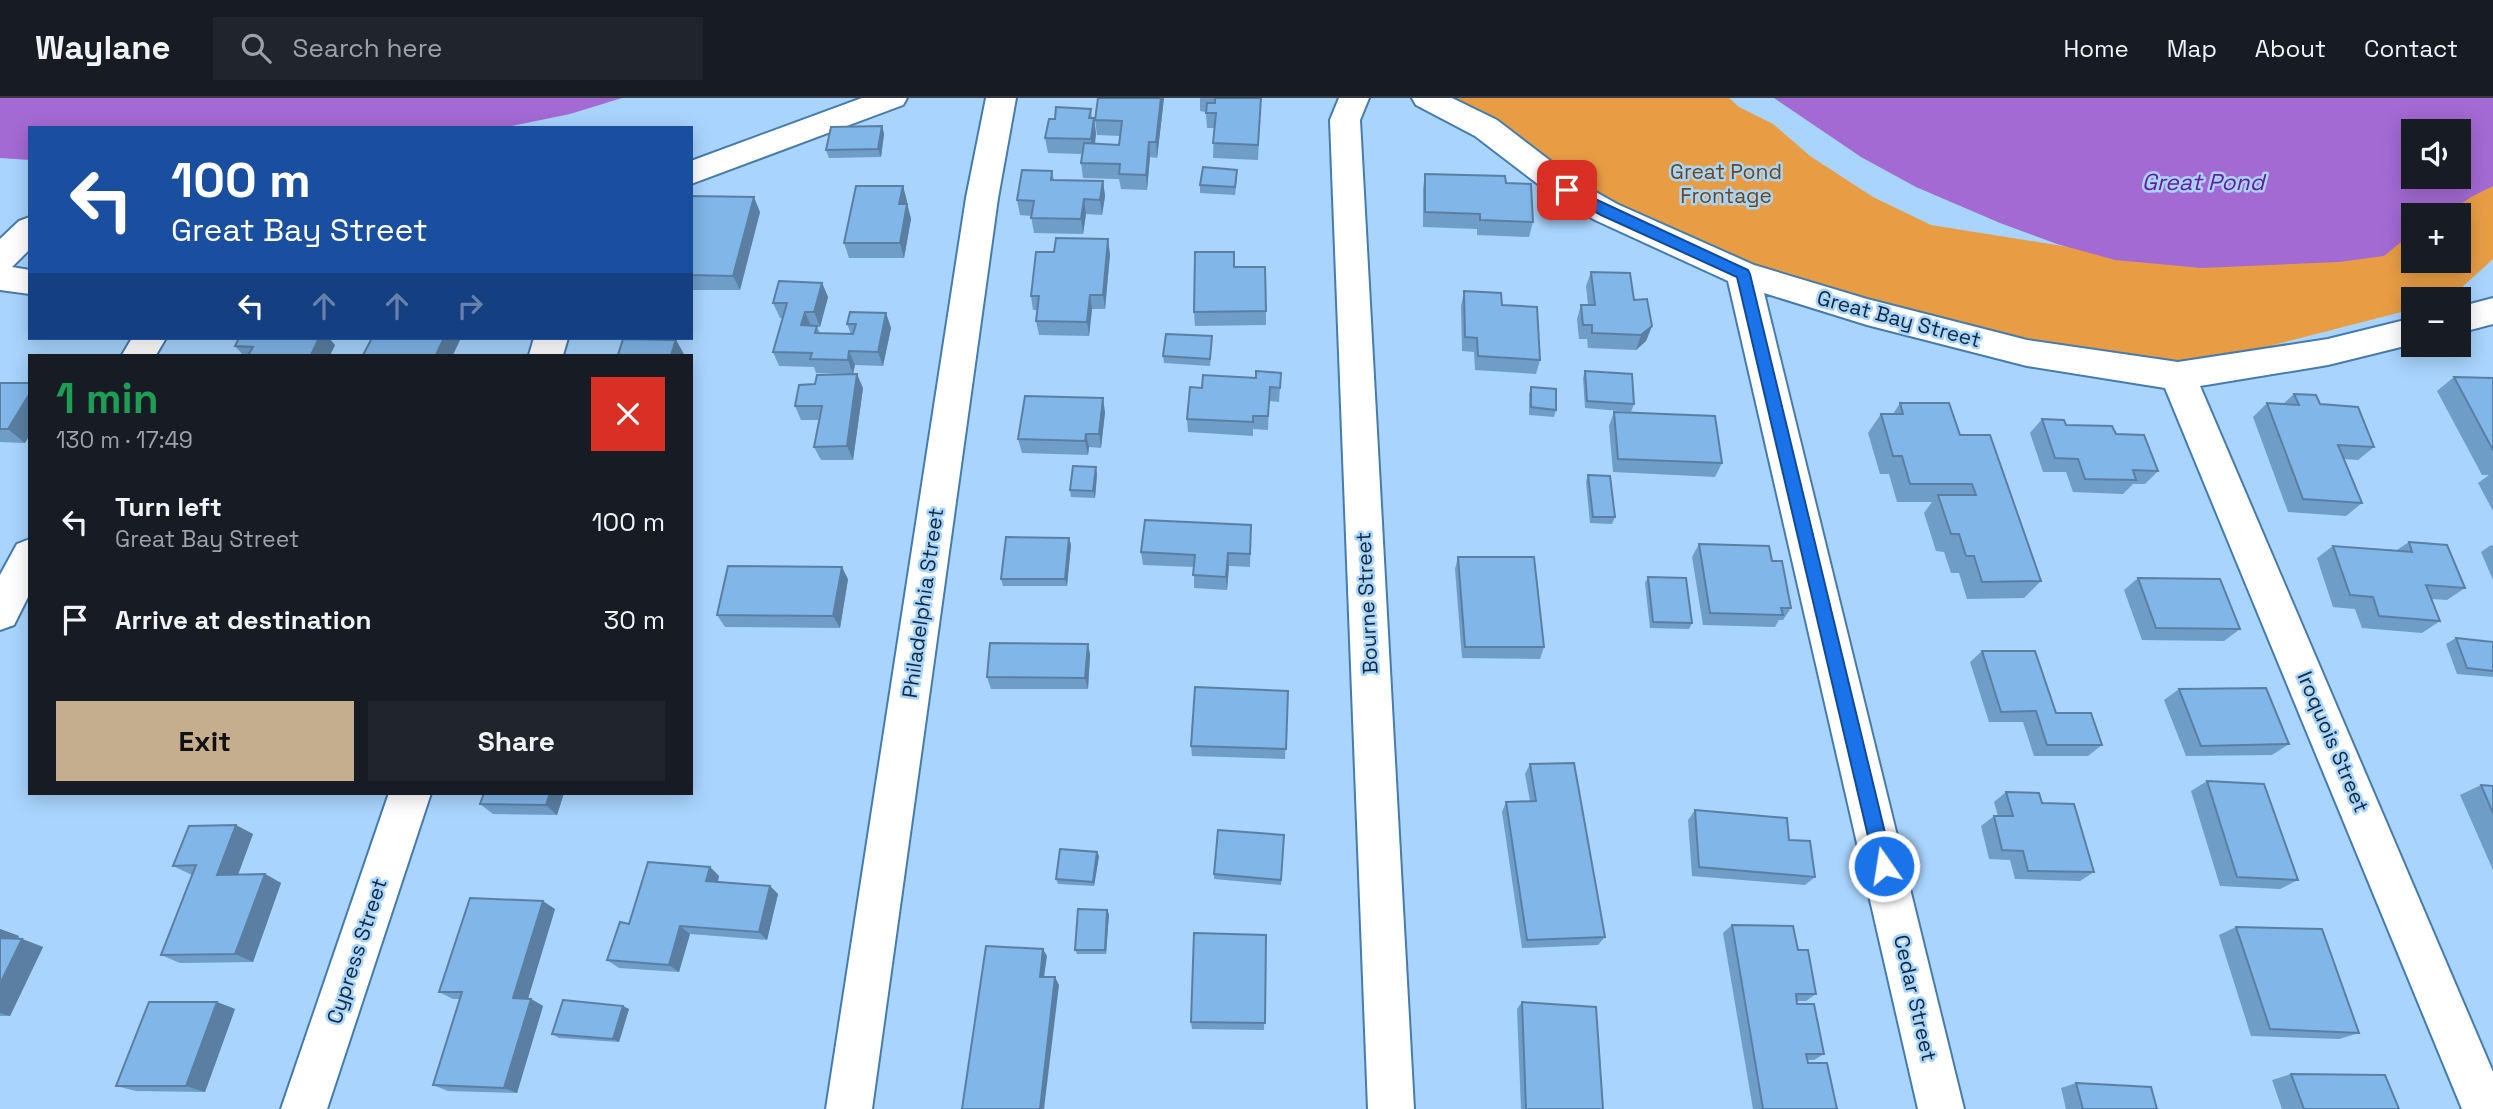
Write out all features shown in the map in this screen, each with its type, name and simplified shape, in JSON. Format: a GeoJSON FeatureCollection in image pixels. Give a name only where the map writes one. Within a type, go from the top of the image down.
{"type":"FeatureCollection","features":[{"type":"Feature","properties":{"kind":"street"},"geometry":{"type":"LineString","coordinates":[[693,172],[892,98]]}},
{"type":"Feature","properties":{"kind":"street","name":"Philadelphia Street"},"geometry":{"type":"LineString","coordinates":[[849,1109],[980,212],[1001,98]]}},
{"type":"Feature","properties":{"kind":"street","name":"Bourne Street"},"geometry":{"type":"LineString","coordinates":[[1354,98],[1345,120],[1391,1109]]}},
{"type":"Feature","properties":{"kind":"street","name":"Great Bay Street"},"geometry":{"type":"LineString","coordinates":[[1427,98],[1486,128],[1577,196],[1743,274],[1867,312],[2027,353],[2178,376],[2328,352],[2401,334]]}},
{"type":"Feature","properties":{"kind":"street"},"geometry":{"type":"LineString","coordinates":[[0,259],[28,231]]}},
{"type":"Feature","properties":{"kind":"street","name":"Cedar Street"},"geometry":{"type":"LineString","coordinates":[[1743,274],[1941,1109]]}},
{"type":"Feature","properties":{"kind":"street"},"geometry":{"type":"LineString","coordinates":[[0,278],[28,282]]}},
{"type":"Feature","properties":{"kind":"street"},"geometry":{"type":"LineString","coordinates":[[2471,317],[2493,311]]}},
{"type":"Feature","properties":{"kind":"street","name":"Iroquois Street"},"geometry":{"type":"LineString","coordinates":[[2178,376],[2485,1109]]}},
{"type":"Feature","properties":{"kind":"street"},"geometry":{"type":"LineString","coordinates":[[0,613],[28,559]]}},
{"type":"Feature","properties":{"kind":"street","name":"Cypress Street"},"geometry":{"type":"LineString","coordinates":[[304,1109],[409,795]]}},
{"type":"Feature","properties":{"kind":"green space","name":"Great Pond Frontage"},"geometry":{"type":"Polygon","coordinates":[[[1428,98],[1729,98],[1739,107],[1773,124],[1810,156],[1873,197],[1931,225],[2069,247],[2349,228],[2401,204],[2401,273],[2471,273],[2471,203],[2404,203],[2434,189],[2471,189],[2471,172],[2493,162],[2493,259],[2462,287],[2401,287],[2401,312],[2199,364],[2041,355],[1726,269],[1428,98]]]}},
{"type":"Feature","properties":{"kind":"water"},"geometry":{"type":"Polygon","coordinates":[[[0,98],[622,98],[570,114],[512,126],[28,126],[28,160],[0,158],[0,98]]]}},
{"type":"Feature","properties":{"kind":"water","name":"Great Pond"},"geometry":{"type":"Polygon","coordinates":[[[1774,98],[2493,98],[2493,186],[2462,203],[2401,203],[2401,242],[2384,256],[2339,262],[2202,268],[2115,260],[2057,244],[1916,187],[1861,157],[1774,98]]]}},
{"type":"Feature","properties":{"kind":"building"},"geometry":{"type":"Polygon","coordinates":[[[1098,98],[1161,98],[1156,142],[1149,142],[1146,175],[1119,174],[1120,164],[1081,163],[1084,143],[1119,145],[1122,121],[1095,120],[1098,98]]]}},
{"type":"Feature","properties":{"kind":"building"},"geometry":{"type":"Polygon","coordinates":[[[1215,98],[1261,98],[1258,145],[1213,143],[1216,113],[1206,113],[1207,103],[1215,103],[1215,98]]]}},
{"type":"Feature","properties":{"kind":"building"},"geometry":{"type":"Polygon","coordinates":[[[1056,107],[1091,109],[1089,118],[1094,118],[1091,139],[1045,138],[1049,119],[1055,119],[1056,107]]]}},
{"type":"Feature","properties":{"kind":"building"},"geometry":{"type":"Polygon","coordinates":[[[882,126],[878,149],[826,150],[831,127],[882,126]]]}},
{"type":"Feature","properties":{"kind":"building"},"geometry":{"type":"Polygon","coordinates":[[[1203,167],[1237,170],[1235,187],[1200,185],[1203,167]]]}},
{"type":"Feature","properties":{"kind":"building"},"geometry":{"type":"Polygon","coordinates":[[[1022,170],[1052,171],[1051,180],[1103,181],[1100,200],[1084,199],[1081,219],[1031,218],[1034,201],[1017,200],[1022,170]]]}},
{"type":"Feature","properties":{"kind":"building"},"geometry":{"type":"Polygon","coordinates":[[[1425,174],[1505,176],[1506,183],[1531,184],[1533,222],[1480,220],[1480,214],[1425,212],[1425,174]]]}},
{"type":"Feature","properties":{"kind":"building"},"geometry":{"type":"Polygon","coordinates":[[[856,186],[903,186],[899,204],[907,204],[900,243],[844,243],[856,186]]]}},
{"type":"Feature","properties":{"kind":"building"},"geometry":{"type":"Polygon","coordinates":[[[693,196],[754,197],[733,276],[693,275],[693,196]]]}},
{"type":"Feature","properties":{"kind":"building"},"geometry":{"type":"Polygon","coordinates":[[[1056,238],[1108,239],[1103,295],[1090,295],[1087,322],[1036,321],[1039,296],[1031,296],[1036,252],[1054,252],[1056,238]]]}},
{"type":"Feature","properties":{"kind":"building"},"geometry":{"type":"Polygon","coordinates":[[[1195,252],[1234,252],[1234,267],[1265,267],[1266,311],[1194,312],[1195,252]]]}},
{"type":"Feature","properties":{"kind":"building"},"geometry":{"type":"Polygon","coordinates":[[[1591,272],[1630,273],[1634,300],[1647,299],[1652,326],[1641,335],[1592,333],[1592,325],[1583,325],[1581,305],[1595,305],[1591,272]]]}},
{"type":"Feature","properties":{"kind":"building"},"geometry":{"type":"Polygon","coordinates":[[[779,281],[822,283],[814,312],[805,312],[801,325],[817,326],[815,333],[853,334],[856,324],[847,324],[850,312],[886,313],[878,352],[849,351],[848,360],[810,359],[812,353],[773,352],[787,303],[773,303],[779,281]]]}},
{"type":"Feature","properties":{"kind":"building"},"geometry":{"type":"Polygon","coordinates":[[[1464,291],[1501,293],[1502,305],[1537,307],[1540,360],[1478,356],[1477,338],[1465,337],[1464,291]]]}},
{"type":"Feature","properties":{"kind":"building"},"geometry":{"type":"Polygon","coordinates":[[[1166,334],[1212,336],[1210,359],[1163,356],[1166,334]]]}},
{"type":"Feature","properties":{"kind":"building"},"geometry":{"type":"Polygon","coordinates":[[[238,340],[318,340],[311,354],[249,354],[253,347],[235,346],[238,340]]]}},
{"type":"Feature","properties":{"kind":"building"},"geometry":{"type":"Polygon","coordinates":[[[371,340],[443,340],[436,354],[364,354],[371,340]]]}},
{"type":"Feature","properties":{"kind":"building"},"geometry":{"type":"Polygon","coordinates":[[[623,340],[676,340],[671,354],[618,354],[623,340]]]}},
{"type":"Feature","properties":{"kind":"building"},"geometry":{"type":"Polygon","coordinates":[[[1256,371],[1281,373],[1280,388],[1270,387],[1268,416],[1253,416],[1253,422],[1187,419],[1190,387],[1202,388],[1203,375],[1256,378],[1256,371]]]}},
{"type":"Feature","properties":{"kind":"building"},"geometry":{"type":"Polygon","coordinates":[[[1585,371],[1632,374],[1634,404],[1587,401],[1585,371]]]}},
{"type":"Feature","properties":{"kind":"building"},"geometry":{"type":"Polygon","coordinates":[[[857,374],[847,446],[814,447],[822,406],[795,406],[799,385],[815,384],[817,375],[857,374]]]}},
{"type":"Feature","properties":{"kind":"building"},"geometry":{"type":"Polygon","coordinates":[[[2454,377],[2493,378],[2493,450],[2454,377]]]}},
{"type":"Feature","properties":{"kind":"building"},"geometry":{"type":"Polygon","coordinates":[[[0,383],[28,383],[28,396],[8,429],[0,429],[0,383]]]}},
{"type":"Feature","properties":{"kind":"building"},"geometry":{"type":"Polygon","coordinates":[[[1531,387],[1556,389],[1556,410],[1531,407],[1531,387]]]}},
{"type":"Feature","properties":{"kind":"building"},"geometry":{"type":"Polygon","coordinates":[[[2294,394],[2316,395],[2320,404],[2358,407],[2374,447],[2338,445],[2362,503],[2303,499],[2267,403],[2299,405],[2294,394]]]}},
{"type":"Feature","properties":{"kind":"building"},"geometry":{"type":"Polygon","coordinates":[[[1025,396],[1103,398],[1099,434],[1086,434],[1085,441],[1018,439],[1025,396]]]}},
{"type":"Feature","properties":{"kind":"building"},"geometry":{"type":"Polygon","coordinates":[[[1900,403],[1949,403],[1960,435],[1990,435],[2041,581],[1982,582],[1974,556],[1966,556],[1959,534],[1951,534],[1938,495],[1976,495],[1972,484],[1910,484],[1902,456],[1893,456],[1881,414],[1903,414],[1900,403]]]}},
{"type":"Feature","properties":{"kind":"building"},"geometry":{"type":"Polygon","coordinates":[[[1614,412],[1715,416],[1722,463],[1618,459],[1614,412]]]}},
{"type":"Feature","properties":{"kind":"building"},"geometry":{"type":"Polygon","coordinates":[[[2042,419],[2064,420],[2066,425],[2112,426],[2116,434],[2144,435],[2158,471],[2133,470],[2136,480],[2085,479],[2078,459],[2055,458],[2042,419]]]}},
{"type":"Feature","properties":{"kind":"building"},"geometry":{"type":"Polygon","coordinates":[[[1073,466],[1096,467],[1093,491],[1070,490],[1073,466]]]}},
{"type":"Feature","properties":{"kind":"building"},"geometry":{"type":"Polygon","coordinates":[[[1588,475],[1610,476],[1615,517],[1593,517],[1588,475]]]}},
{"type":"Feature","properties":{"kind":"building"},"geometry":{"type":"Polygon","coordinates":[[[1145,520],[1251,525],[1250,554],[1228,553],[1226,577],[1193,575],[1195,555],[1141,552],[1145,520]]]}},
{"type":"Feature","properties":{"kind":"building"},"geometry":{"type":"Polygon","coordinates":[[[1006,537],[1069,538],[1065,579],[1001,579],[1006,537]]]}},
{"type":"Feature","properties":{"kind":"building"},"geometry":{"type":"Polygon","coordinates":[[[2409,542],[2447,545],[2465,588],[2426,585],[2440,621],[2379,616],[2373,597],[2350,595],[2333,546],[2412,552],[2409,542]]]}},
{"type":"Feature","properties":{"kind":"building"},"geometry":{"type":"Polygon","coordinates":[[[1699,544],[1769,546],[1772,561],[1782,561],[1791,608],[1781,608],[1783,615],[1710,613],[1699,544]]]}},
{"type":"Feature","properties":{"kind":"building"},"geometry":{"type":"Polygon","coordinates":[[[1458,557],[1534,557],[1544,647],[1465,647],[1458,557]]]}},
{"type":"Feature","properties":{"kind":"building"},"geometry":{"type":"Polygon","coordinates":[[[728,566],[842,567],[833,616],[717,615],[728,566]]]}},
{"type":"Feature","properties":{"kind":"building"},"geometry":{"type":"Polygon","coordinates":[[[1648,577],[1686,578],[1692,623],[1653,622],[1648,577]]]}},
{"type":"Feature","properties":{"kind":"building"},"geometry":{"type":"Polygon","coordinates":[[[2138,578],[2220,579],[2240,629],[2156,628],[2138,578]]]}},
{"type":"Feature","properties":{"kind":"building"},"geometry":{"type":"Polygon","coordinates":[[[2456,638],[2493,642],[2493,671],[2467,668],[2456,638]]]}},
{"type":"Feature","properties":{"kind":"building"},"geometry":{"type":"Polygon","coordinates":[[[990,643],[1088,644],[1085,678],[987,677],[990,643]]]}},
{"type":"Feature","properties":{"kind":"building"},"geometry":{"type":"Polygon","coordinates":[[[1982,651],[2035,651],[2056,713],[2091,713],[2102,745],[2047,745],[2036,711],[2001,712],[1982,651]]]}},
{"type":"Feature","properties":{"kind":"building"},"geometry":{"type":"Polygon","coordinates":[[[1195,687],[1288,691],[1286,749],[1191,746],[1195,687]]]}},
{"type":"Feature","properties":{"kind":"building"},"geometry":{"type":"Polygon","coordinates":[[[2266,688],[2289,744],[2201,746],[2179,689],[2266,688]]]}},
{"type":"Feature","properties":{"kind":"building"},"geometry":{"type":"Polygon","coordinates":[[[1574,763],[1605,937],[1527,940],[1506,802],[1536,801],[1530,764],[1574,763]]]}},
{"type":"Feature","properties":{"kind":"building"},"geometry":{"type":"Polygon","coordinates":[[[2207,781],[2264,784],[2298,880],[2237,877],[2207,781]]]}},
{"type":"Feature","properties":{"kind":"building"},"geometry":{"type":"Polygon","coordinates":[[[2481,785],[2493,786],[2493,813],[2481,785]]]}},
{"type":"Feature","properties":{"kind":"building"},"geometry":{"type":"Polygon","coordinates":[[[2006,792],[2039,793],[2042,803],[2074,804],[2094,872],[2028,871],[2023,851],[2002,850],[1994,816],[2013,816],[2006,792]]]}},
{"type":"Feature","properties":{"kind":"building"},"geometry":{"type":"Polygon","coordinates":[[[483,795],[549,795],[546,805],[480,804],[483,795]]]}},
{"type":"Feature","properties":{"kind":"building"},"geometry":{"type":"Polygon","coordinates":[[[1695,810],[1787,818],[1789,840],[1810,841],[1815,877],[1699,867],[1695,810]]]}},
{"type":"Feature","properties":{"kind":"building"},"geometry":{"type":"Polygon","coordinates":[[[236,825],[217,875],[265,874],[235,954],[161,955],[196,865],[173,866],[189,826],[236,825]]]}},
{"type":"Feature","properties":{"kind":"building"},"geometry":{"type":"Polygon","coordinates":[[[1218,830],[1284,835],[1281,880],[1214,874],[1218,830]]]}},
{"type":"Feature","properties":{"kind":"building"},"geometry":{"type":"Polygon","coordinates":[[[1060,849],[1097,852],[1093,882],[1056,879],[1060,849]]]}},
{"type":"Feature","properties":{"kind":"building"},"geometry":{"type":"Polygon","coordinates":[[[648,862],[710,867],[706,881],[770,886],[759,932],[680,926],[669,965],[607,960],[620,922],[629,924],[648,862]]]}},
{"type":"Feature","properties":{"kind":"building"},"geometry":{"type":"Polygon","coordinates":[[[470,898],[543,901],[513,998],[531,999],[504,1088],[433,1085],[462,992],[439,992],[470,898]]]}},
{"type":"Feature","properties":{"kind":"building"},"geometry":{"type":"Polygon","coordinates":[[[1078,909],[1107,910],[1105,950],[1075,950],[1078,909]]]}},
{"type":"Feature","properties":{"kind":"building"},"geometry":{"type":"Polygon","coordinates":[[[1732,925],[1793,926],[1798,950],[1808,950],[1816,994],[1796,994],[1797,1004],[1814,1004],[1824,1054],[1806,1054],[1808,1063],[1827,1063],[1837,1109],[1763,1109],[1732,925]]]}},
{"type":"Feature","properties":{"kind":"building"},"geometry":{"type":"Polygon","coordinates":[[[2236,927],[2322,929],[2359,1033],[2270,1029],[2236,927]]]}},
{"type":"Feature","properties":{"kind":"building"},"geometry":{"type":"Polygon","coordinates":[[[1194,933],[1266,935],[1265,1023],[1191,1022],[1194,933]]]}},
{"type":"Feature","properties":{"kind":"building"},"geometry":{"type":"Polygon","coordinates":[[[0,938],[22,939],[0,984],[0,938]]]}},
{"type":"Feature","properties":{"kind":"building"},"geometry":{"type":"Polygon","coordinates":[[[986,946],[1043,949],[1040,977],[1055,977],[1040,1109],[962,1109],[986,946]]]}},
{"type":"Feature","properties":{"kind":"building"},"geometry":{"type":"Polygon","coordinates":[[[563,1000],[623,1006],[613,1039],[552,1034],[563,1000]]]}},
{"type":"Feature","properties":{"kind":"building"},"geometry":{"type":"Polygon","coordinates":[[[149,1002],[217,1002],[186,1086],[116,1086],[149,1002]]]}},
{"type":"Feature","properties":{"kind":"building"},"geometry":{"type":"Polygon","coordinates":[[[1522,1002],[1596,1007],[1603,1109],[1526,1109],[1522,1002]]]}},
{"type":"Feature","properties":{"kind":"building"},"geometry":{"type":"Polygon","coordinates":[[[2291,1074],[2385,1075],[2399,1109],[2304,1109],[2291,1074]]]}},
{"type":"Feature","properties":{"kind":"building"},"geometry":{"type":"Polygon","coordinates":[[[2076,1083],[2151,1087],[2157,1109],[2083,1109],[2076,1083]]]}},
{"type":"Feature","properties":{"kind":"route"},"geometry":{"type":"LineString","coordinates":[[1567,190],[1606,212],[1743,274],[1884,866]]}}]}
